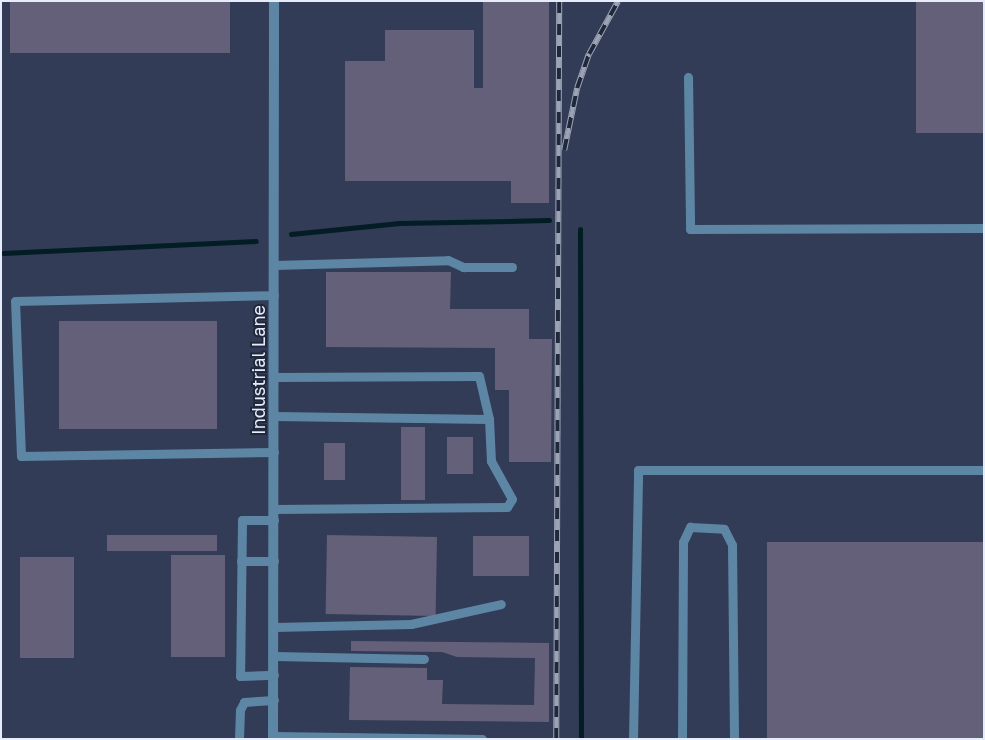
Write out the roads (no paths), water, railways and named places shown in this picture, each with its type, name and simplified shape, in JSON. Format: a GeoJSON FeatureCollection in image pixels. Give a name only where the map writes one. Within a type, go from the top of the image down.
{"type":"FeatureCollection","features":[{"type":"Feature","properties":{"kind":"street","name":"Industrial Lane"},"geometry":{"type":"LineString","coordinates":[[273,737],[274,1]]}},
{"type":"Feature","properties":{"kind":"lane"},"geometry":{"type":"LineString","coordinates":[[688,77],[690,229],[984,228]]}},
{"type":"Feature","properties":{"kind":"lane"},"geometry":{"type":"LineString","coordinates":[[274,265],[448,260],[463,267],[512,267]]}},
{"type":"Feature","properties":{"kind":"lane"},"geometry":{"type":"LineString","coordinates":[[274,295],[15,301],[21,456],[274,452]]}},
{"type":"Feature","properties":{"kind":"lane"},"geometry":{"type":"LineString","coordinates":[[274,377],[479,376],[489,419],[491,461],[512,499],[507,507],[274,509]]}},
{"type":"Feature","properties":{"kind":"lane"},"geometry":{"type":"LineString","coordinates":[[274,416],[489,419]]}},
{"type":"Feature","properties":{"kind":"lane"},"geometry":{"type":"LineString","coordinates":[[633,739],[638,470],[984,470]]}},
{"type":"Feature","properties":{"kind":"lane"},"geometry":{"type":"LineString","coordinates":[[274,520],[242,520],[240,676],[274,675]]}},
{"type":"Feature","properties":{"kind":"lane"},"geometry":{"type":"LineString","coordinates":[[682,739],[683,542],[690,527],[724,529],[732,545],[734,739]]}},
{"type":"Feature","properties":{"kind":"lane"},"geometry":{"type":"LineString","coordinates":[[241,561],[274,561]]}},
{"type":"Feature","properties":{"kind":"lane"},"geometry":{"type":"LineString","coordinates":[[274,627],[411,624],[501,604]]}},
{"type":"Feature","properties":{"kind":"lane"},"geometry":{"type":"LineString","coordinates":[[274,656],[424,659]]}},
{"type":"Feature","properties":{"kind":"lane"},"geometry":{"type":"LineString","coordinates":[[239,739],[240,710],[244,702],[274,700]]}},
{"type":"Feature","properties":{"kind":"lane"},"geometry":{"type":"LineString","coordinates":[[273,737],[482,739]]}},
{"type":"Feature","properties":{"kind":"waterway"},"geometry":{"type":"LineString","coordinates":[[291,234],[399,223],[549,220]]}},
{"type":"Feature","properties":{"kind":"waterway"},"geometry":{"type":"LineString","coordinates":[[580,229],[581,739]]}},
{"type":"Feature","properties":{"kind":"waterway"},"geometry":{"type":"LineString","coordinates":[[3,253],[256,241]]}},
{"type":"Feature","properties":{"kind":"railway"},"geometry":{"type":"LineString","coordinates":[[556,739],[559,1]]}},
{"type":"Feature","properties":{"kind":"railway"},"geometry":{"type":"LineString","coordinates":[[564,150],[577,88],[589,54],[618,1]]}}]}
